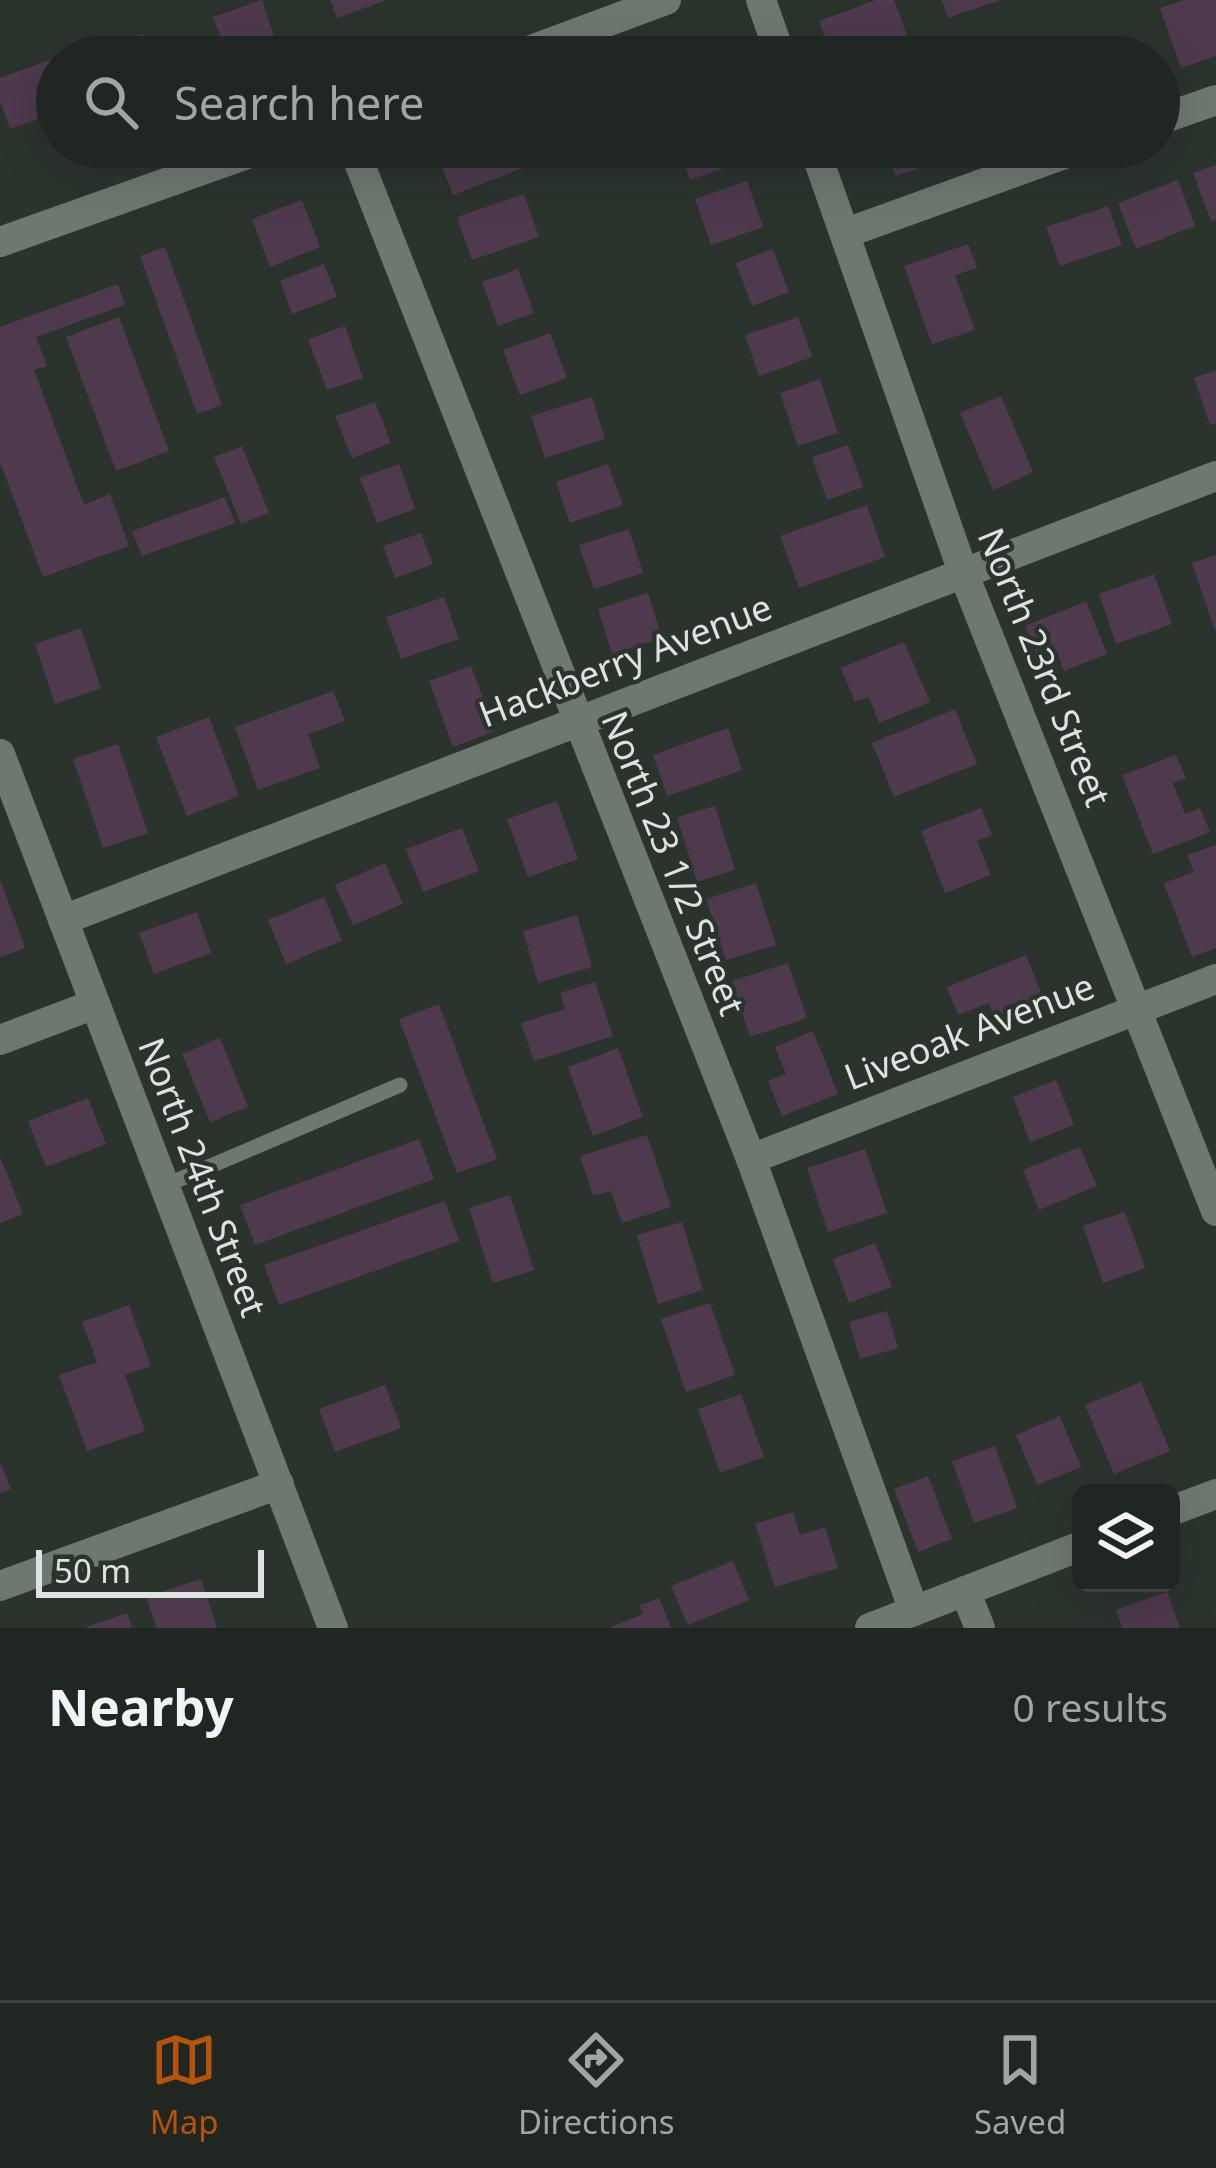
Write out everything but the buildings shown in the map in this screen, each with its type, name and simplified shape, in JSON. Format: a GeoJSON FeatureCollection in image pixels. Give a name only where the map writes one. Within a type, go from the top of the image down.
{"type":"FeatureCollection","features":[{"type":"Feature","properties":{"kind":"street"},"geometry":{"type":"LineString","coordinates":[[569,36],[666,0]]}},
{"type":"Feature","properties":{"kind":"street"},"geometry":{"type":"LineString","coordinates":[[760,0],[774,36]]}},
{"type":"Feature","properties":{"kind":"street"},"geometry":{"type":"LineString","coordinates":[[1180,113],[1216,100]]}},
{"type":"Feature","properties":{"kind":"street"},"geometry":{"type":"LineString","coordinates":[[0,242],[208,168]]}},
{"type":"Feature","properties":{"kind":"street","name":"North 23 1/2 Street"},"geometry":{"type":"LineString","coordinates":[[361,168],[574,720],[751,1159],[914,1611]]}},
{"type":"Feature","properties":{"kind":"street","name":"North 23rd Street"},"geometry":{"type":"LineString","coordinates":[[822,168],[964,572],[1216,1211]]}},
{"type":"Feature","properties":{"kind":"street"},"geometry":{"type":"LineString","coordinates":[[846,233],[1026,168]]}},
{"type":"Feature","properties":{"kind":"street","name":"Hackberry Avenue"},"geometry":{"type":"LineString","coordinates":[[63,920],[1216,476]]}},
{"type":"Feature","properties":{"kind":"street","name":"North 24th Street"},"geometry":{"type":"LineString","coordinates":[[0,754],[333,1628]]}},
{"type":"Feature","properties":{"kind":"street","name":"Liveoak Avenue"},"geometry":{"type":"LineString","coordinates":[[751,1159],[1216,979]]}},
{"type":"Feature","properties":{"kind":"street"},"geometry":{"type":"LineString","coordinates":[[0,1040],[95,1004]]}},
{"type":"Feature","properties":{"kind":"street"},"geometry":{"type":"LineString","coordinates":[[0,1586],[279,1484]]}},
{"type":"Feature","properties":{"kind":"street"},"geometry":{"type":"LineString","coordinates":[[1180,1508],[1216,1494]]}},
{"type":"Feature","properties":{"kind":"street"},"geometry":{"type":"LineString","coordinates":[[870,1628],[1072,1549]]}},
{"type":"Feature","properties":{"kind":"street"},"geometry":{"type":"LineString","coordinates":[[965,1591],[980,1628]]}},
{"type":"Feature","properties":{"kind":"lane"},"geometry":{"type":"LineString","coordinates":[[164,1186],[400,1084]]}}]}
